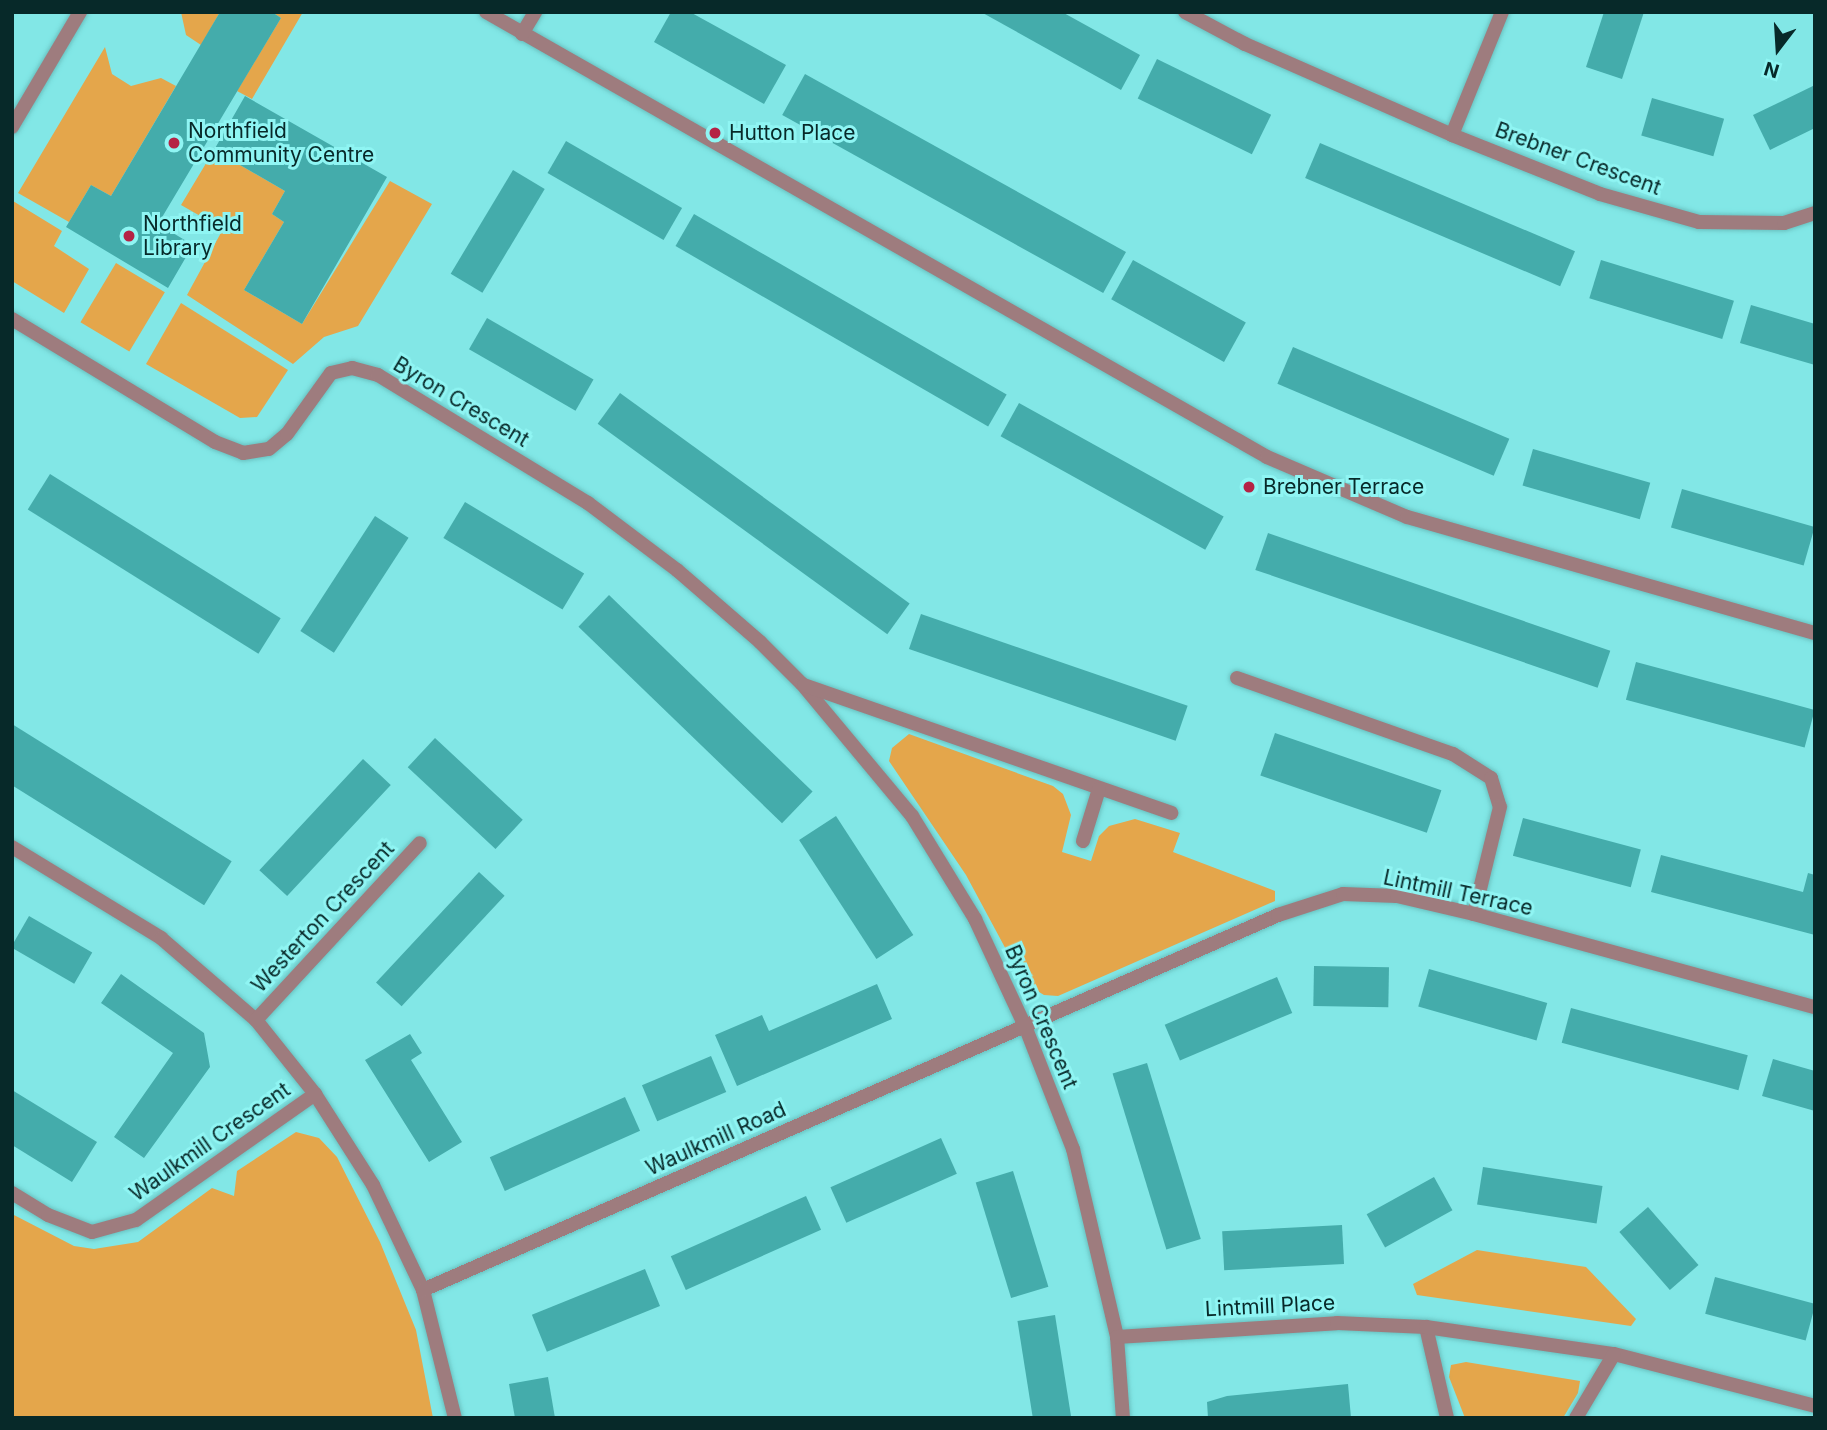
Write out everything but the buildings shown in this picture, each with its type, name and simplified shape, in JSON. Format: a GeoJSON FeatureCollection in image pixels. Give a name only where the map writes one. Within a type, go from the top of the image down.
{"type":"FeatureCollection","features":[{"type":"Feature","properties":{"kind":"street"},"geometry":{"type":"LineString","coordinates":[[12,127],[80,12]]}},
{"type":"Feature","properties":{"kind":"street"},"geometry":{"type":"LineString","coordinates":[[486,12],[1267,457],[1406,517],[1815,634]]}},
{"type":"Feature","properties":{"kind":"street"},"geometry":{"type":"LineString","coordinates":[[522,34],[535,12]]}},
{"type":"Feature","properties":{"kind":"street","name":"Brebner Crescent"},"geometry":{"type":"LineString","coordinates":[[1185,12],[1245,44],[1452,135],[1600,194],[1699,222],[1784,223],[1815,213]]}},
{"type":"Feature","properties":{"kind":"street"},"geometry":{"type":"LineString","coordinates":[[1452,135],[1503,12]]}},
{"type":"Feature","properties":{"kind":"street","name":"Byron Crescent"},"geometry":{"type":"LineString","coordinates":[[12,319],[215,442],[243,453],[269,449],[287,434],[331,373],[352,368],[378,375],[588,503],[677,570],[802,684],[912,816],[975,919],[1025,1026],[1073,1149],[1117,1337],[1124,1418]]}},
{"type":"Feature","properties":{"kind":"street"},"geometry":{"type":"LineString","coordinates":[[1237,678],[1453,754],[1491,778],[1500,807],[1475,914]]}},
{"type":"Feature","properties":{"kind":"street","name":"Byron Crescent"},"geometry":{"type":"LineString","coordinates":[[802,684],[1171,813]]}},
{"type":"Feature","properties":{"kind":"street"},"geometry":{"type":"LineString","coordinates":[[1083,841],[1099,789]]}},
{"type":"Feature","properties":{"kind":"street","name":"Westerton Crescent"},"geometry":{"type":"LineString","coordinates":[[256,1020],[420,843]]}},
{"type":"Feature","properties":{"kind":"street","name":"Westerton Crescent"},"geometry":{"type":"LineString","coordinates":[[12,847],[161,938],[256,1020],[315,1094],[373,1185],[423,1290],[455,1418]]}},
{"type":"Feature","properties":{"kind":"street","name":"Lintmill Terrace"},"geometry":{"type":"LineString","coordinates":[[1025,1026],[1278,915],[1343,894],[1397,896],[1475,914],[1815,1007]]}},
{"type":"Feature","properties":{"kind":"street","name":"Waulkmill Road"},"geometry":{"type":"LineString","coordinates":[[423,1290],[1025,1026]]}},
{"type":"Feature","properties":{"kind":"street","name":"Waulkmill Crescent"},"geometry":{"type":"LineString","coordinates":[[12,1193],[48,1215],[92,1232],[136,1220],[315,1094]]}},
{"type":"Feature","properties":{"kind":"street","name":"Lintmill Place"},"geometry":{"type":"LineString","coordinates":[[1117,1337],[1337,1323],[1426,1327],[1614,1354],[1815,1406]]}},
{"type":"Feature","properties":{"kind":"street"},"geometry":{"type":"LineString","coordinates":[[1426,1327],[1447,1418]]}},
{"type":"Feature","properties":{"kind":"street"},"geometry":{"type":"LineString","coordinates":[[1576,1418],[1614,1354]]}},
{"type":"Feature","properties":{"kind":"shaded area"},"geometry":{"type":"Polygon","coordinates":[[[181,12],[220,12],[201,45],[186,35],[181,12]]]}},
{"type":"Feature","properties":{"kind":"shaded area"},"geometry":{"type":"Polygon","coordinates":[[[272,12],[303,12],[252,99],[237,91],[281,18],[272,12]]]}},
{"type":"Feature","properties":{"kind":"shaded area"},"geometry":{"type":"Polygon","coordinates":[[[105,47],[112,74],[131,86],[161,78],[176,86],[111,196],[91,185],[69,222],[18,193],[105,47]]]}},
{"type":"Feature","properties":{"kind":"shaded area"},"geometry":{"type":"Polygon","coordinates":[[[214,150],[285,191],[272,214],[284,222],[244,290],[302,324],[390,181],[432,204],[358,326],[324,337],[293,364],[187,295],[223,229],[181,205],[214,150]]]}},
{"type":"Feature","properties":{"kind":"shaded area"},"geometry":{"type":"Polygon","coordinates":[[[13,201],[62,231],[54,246],[89,269],[64,313],[12,281],[13,201]]]}},
{"type":"Feature","properties":{"kind":"shaded area"},"geometry":{"type":"Polygon","coordinates":[[[116,263],[165,292],[129,352],[80,322],[116,263]]]}},
{"type":"Feature","properties":{"kind":"shaded area"},"geometry":{"type":"Polygon","coordinates":[[[181,303],[288,370],[257,417],[240,418],[146,364],[181,303]]]}},
{"type":"Feature","properties":{"kind":"shaded area"},"geometry":{"type":"Polygon","coordinates":[[[909,734],[1053,786],[1063,794],[1071,815],[1062,852],[1091,861],[1099,836],[1109,826],[1135,819],[1180,833],[1173,852],[1275,891],[1275,901],[1058,996],[1044,995],[1024,983],[966,875],[889,761],[892,748],[909,734]]]}},
{"type":"Feature","properties":{"kind":"shaded area"},"geometry":{"type":"Polygon","coordinates":[[[296,1132],[319,1138],[337,1157],[380,1242],[416,1330],[433,1418],[12,1418],[12,1214],[74,1246],[94,1249],[138,1242],[212,1188],[234,1196],[237,1171],[296,1132]]]}},
{"type":"Feature","properties":{"kind":"shaded area"},"geometry":{"type":"Polygon","coordinates":[[[1477,1250],[1586,1267],[1636,1319],[1631,1326],[1417,1295],[1413,1284],[1477,1250]]]}},
{"type":"Feature","properties":{"kind":"shaded area"},"geometry":{"type":"Polygon","coordinates":[[[1466,1362],[1580,1381],[1578,1393],[1563,1418],[1465,1418],[1449,1377],[1451,1365],[1466,1362]]]}},
{"type":"Feature","properties":{"kind":"place","name":"Hutton Place"},"geometry":{"type":"Point","coordinates":[715,133]}},
{"type":"Feature","properties":{"kind":"place","name":"Northfield Community Centre"},"geometry":{"type":"Point","coordinates":[174,143]}},
{"type":"Feature","properties":{"kind":"place","name":"Northfield Library"},"geometry":{"type":"Point","coordinates":[129,236]}},
{"type":"Feature","properties":{"kind":"place","name":"Brebner Terrace"},"geometry":{"type":"Point","coordinates":[1249,487]}}]}
